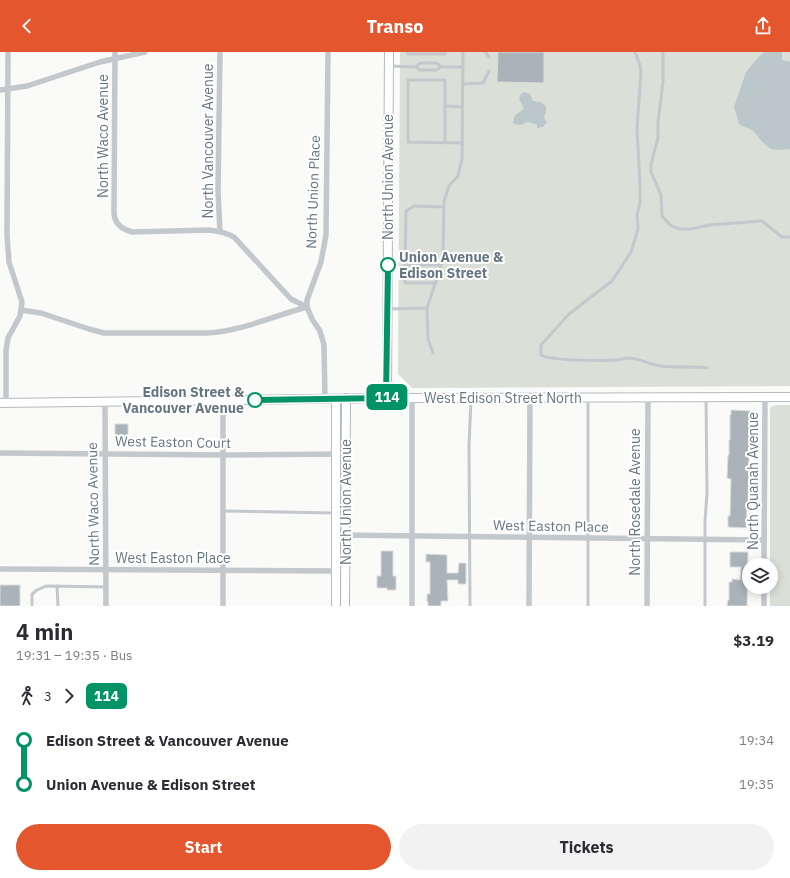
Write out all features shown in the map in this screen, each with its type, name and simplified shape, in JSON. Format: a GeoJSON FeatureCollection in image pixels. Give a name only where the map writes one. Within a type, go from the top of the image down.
{"type":"FeatureCollection","features":[{"type":"Feature","properties":{"kind":"main road","name":"North Union Avenue"},"geometry":{"type":"LineString","coordinates":[[386,398],[388,309],[389,52]]}},
{"type":"Feature","properties":{"kind":"main road","name":"West Edison Street North"},"geometry":{"type":"LineString","coordinates":[[3,403],[346,398],[790,397]]}},
{"type":"Feature","properties":{"kind":"main road","name":"North Union Avenue"},"geometry":{"type":"LineString","coordinates":[[346,398],[346,606]]}},
{"type":"Feature","properties":{"kind":"main road","name":"North Union Avenue"},"geometry":{"type":"LineString","coordinates":[[336,399],[336,606]]}},
{"type":"Feature","properties":{"kind":"street"},"geometry":{"type":"LineString","coordinates":[[3,403],[8,338],[20,316],[22,302],[9,262],[7,236],[8,52]]}},
{"type":"Feature","properties":{"kind":"street"},"geometry":{"type":"LineString","coordinates":[[0,90],[27,86],[115,55],[145,52]]}},
{"type":"Feature","properties":{"kind":"street","name":"North Vancouver Avenue"},"geometry":{"type":"LineString","coordinates":[[220,52],[218,191],[220,231]]}},
{"type":"Feature","properties":{"kind":"street","name":"North Union Place"},"geometry":{"type":"LineString","coordinates":[[307,307],[307,300],[321,262],[326,235],[328,52]]}},
{"type":"Feature","properties":{"kind":"street","name":"North Waco Avenue"},"geometry":{"type":"LineString","coordinates":[[115,55],[115,220],[122,229],[132,232],[220,231]]}},
{"type":"Feature","properties":{"kind":"street"},"geometry":{"type":"LineString","coordinates":[[220,231],[234,237],[291,299],[307,307],[312,319],[320,331],[324,345],[325,399]]}},
{"type":"Feature","properties":{"kind":"street"},"geometry":{"type":"LineString","coordinates":[[21,310],[41,313],[89,330],[104,333],[207,333],[237,330],[307,307]]}},
{"type":"Feature","properties":{"kind":"street","name":"North Rosedale Avenue"},"geometry":{"type":"LineString","coordinates":[[647,606],[648,397]]}},
{"type":"Feature","properties":{"kind":"street","name":"North Quanah Avenue"},"geometry":{"type":"LineString","coordinates":[[764,558],[765,397]]}},
{"type":"Feature","properties":{"kind":"street"},"geometry":{"type":"LineString","coordinates":[[412,398],[412,606]]}},
{"type":"Feature","properties":{"kind":"street"},"geometry":{"type":"LineString","coordinates":[[529,606],[530,398]]}},
{"type":"Feature","properties":{"kind":"street"},"geometry":{"type":"LineString","coordinates":[[223,400],[223,606]]}},
{"type":"Feature","properties":{"kind":"street","name":"North Waco Avenue"},"geometry":{"type":"LineString","coordinates":[[105,402],[106,606]]}},
{"type":"Feature","properties":{"kind":"street","name":"West Easton Court"},"geometry":{"type":"LineString","coordinates":[[0,453],[223,455],[346,454]]}},
{"type":"Feature","properties":{"kind":"street","name":"West Easton Place"},"geometry":{"type":"LineString","coordinates":[[336,536],[764,540]]}},
{"type":"Feature","properties":{"kind":"street","name":"West Easton Place"},"geometry":{"type":"LineString","coordinates":[[0,569],[345,571]]}},
{"type":"Feature","properties":{"kind":"street"},"geometry":{"type":"LineString","coordinates":[[764,594],[764,606]]}},
{"type":"Feature","properties":{"kind":"lane"},"geometry":{"type":"LineString","coordinates":[[408,52],[408,54],[445,54],[445,52]]}},
{"type":"Feature","properties":{"kind":"lane"},"geometry":{"type":"LineString","coordinates":[[433,353],[428,339],[427,308],[444,259],[444,201],[449,186],[458,176],[461,167],[463,143],[463,52]]}},
{"type":"Feature","properties":{"kind":"lane"},"geometry":{"type":"LineString","coordinates":[[485,52],[489,57]]}},
{"type":"Feature","properties":{"kind":"lane"},"geometry":{"type":"LineString","coordinates":[[635,52],[641,72],[637,128],[640,194],[637,215],[638,229],[636,237],[631,252],[612,281],[569,314],[541,345],[541,355],[551,359],[606,360],[628,358],[637,359],[652,365],[707,368]]}},
{"type":"Feature","properties":{"kind":"lane"},"geometry":{"type":"LineString","coordinates":[[663,52],[663,82],[660,98],[658,138],[651,164],[651,172],[661,195],[662,216],[670,225],[679,229],[692,229],[709,225],[762,221],[782,237],[790,237]]}},
{"type":"Feature","properties":{"kind":"lane"},"geometry":{"type":"LineString","coordinates":[[416,67],[420,63],[437,63],[441,67]]}},
{"type":"Feature","properties":{"kind":"lane"},"geometry":{"type":"LineString","coordinates":[[389,66],[416,67],[420,70],[436,70],[441,67],[463,67]]}},
{"type":"Feature","properties":{"kind":"lane"},"geometry":{"type":"LineString","coordinates":[[463,84],[483,83],[489,71]]}},
{"type":"Feature","properties":{"kind":"lane"},"geometry":{"type":"LineString","coordinates":[[445,142],[444,80],[408,80],[408,142],[463,143]]}},
{"type":"Feature","properties":{"kind":"lane"},"geometry":{"type":"LineString","coordinates":[[445,106],[463,107]]}},
{"type":"Feature","properties":{"kind":"lane"},"geometry":{"type":"LineString","coordinates":[[436,283],[405,283],[406,211],[414,206],[444,207]]}},
{"type":"Feature","properties":{"kind":"lane"},"geometry":{"type":"LineString","coordinates":[[405,265],[441,265]]}},
{"type":"Feature","properties":{"kind":"lane"},"geometry":{"type":"LineString","coordinates":[[388,309],[427,308]]}},
{"type":"Feature","properties":{"kind":"lane"},"geometry":{"type":"LineString","coordinates":[[588,397],[588,606]]}},
{"type":"Feature","properties":{"kind":"lane"},"geometry":{"type":"LineString","coordinates":[[705,606],[705,521],[707,493],[706,397]]}},
{"type":"Feature","properties":{"kind":"lane"},"geometry":{"type":"LineString","coordinates":[[470,606],[469,445],[471,398]]}},
{"type":"Feature","properties":{"kind":"lane"},"geometry":{"type":"LineString","coordinates":[[222,512],[336,513]]}},
{"type":"Feature","properties":{"kind":"lane"},"geometry":{"type":"LineString","coordinates":[[32,606],[32,594],[46,586],[106,587]]}},
{"type":"Feature","properties":{"kind":"lane"},"geometry":{"type":"LineString","coordinates":[[57,586],[58,606]]}},
{"type":"Feature","properties":{"kind":"shaded area"},"geometry":{"type":"Polygon","coordinates":[[[400,52],[790,52],[790,386],[412,388],[398,374],[400,52]]]}},
{"type":"Feature","properties":{"kind":"shaded area"},"geometry":{"type":"Polygon","coordinates":[[[764,52],[782,52],[782,60],[790,62],[790,149],[776,150],[765,145],[752,130],[739,124],[734,107],[746,72],[764,52]]]}},
{"type":"Feature","properties":{"kind":"shaded area"},"geometry":{"type":"Polygon","coordinates":[[[524,92],[530,94],[533,101],[541,102],[546,106],[544,118],[547,122],[543,127],[537,128],[537,125],[529,122],[521,125],[514,124],[513,122],[515,115],[523,110],[519,99],[521,94],[524,92]]]}},
{"type":"Feature","properties":{"kind":"shaded area"},"geometry":{"type":"Polygon","coordinates":[[[790,405],[790,606],[770,606],[770,594],[778,594],[778,558],[770,558],[770,409],[772,406],[790,405]]]}},
{"type":"Feature","properties":{"kind":"building"},"geometry":{"type":"Polygon","coordinates":[[[498,52],[544,52],[544,83],[497,82],[498,52]]]}},
{"type":"Feature","properties":{"kind":"building"},"geometry":{"type":"Polygon","coordinates":[[[731,410],[750,411],[748,500],[751,500],[751,506],[747,507],[746,528],[728,527],[728,516],[730,516],[731,479],[727,478],[731,410]]]}},
{"type":"Feature","properties":{"kind":"building"},"geometry":{"type":"Polygon","coordinates":[[[115,424],[128,424],[128,443],[115,443],[115,424]]]}},
{"type":"Feature","properties":{"kind":"building"},"geometry":{"type":"Polygon","coordinates":[[[381,551],[393,551],[393,576],[396,576],[396,590],[377,588],[377,576],[381,576],[381,551]]]}},
{"type":"Feature","properties":{"kind":"building"},"geometry":{"type":"Polygon","coordinates":[[[730,552],[748,552],[748,558],[742,558],[742,594],[747,594],[747,606],[727,606],[729,600],[729,582],[732,582],[732,579],[740,580],[741,567],[730,567],[730,552]]]}},
{"type":"Feature","properties":{"kind":"building"},"geometry":{"type":"Polygon","coordinates":[[[426,554],[447,555],[447,573],[458,573],[459,563],[466,563],[466,584],[458,584],[458,580],[447,580],[448,601],[441,601],[441,606],[428,606],[427,594],[430,594],[430,562],[426,562],[426,554]]]}},
{"type":"Feature","properties":{"kind":"building"},"geometry":{"type":"Polygon","coordinates":[[[0,585],[20,585],[20,606],[0,606],[0,585]]]}},
{"type":"Feature","properties":{"kind":"bus line","name":"114"},"geometry":{"type":"LineString","coordinates":[[255,400],[386,398],[388,265]]}},
{"type":"Feature","properties":{"kind":"place","name":"Union Avenue & Edison Street"},"geometry":{"type":"Point","coordinates":[388,265]}},
{"type":"Feature","properties":{"kind":"place","name":"Edison Street & Vancouver Avenue"},"geometry":{"type":"Point","coordinates":[255,400]}}]}
